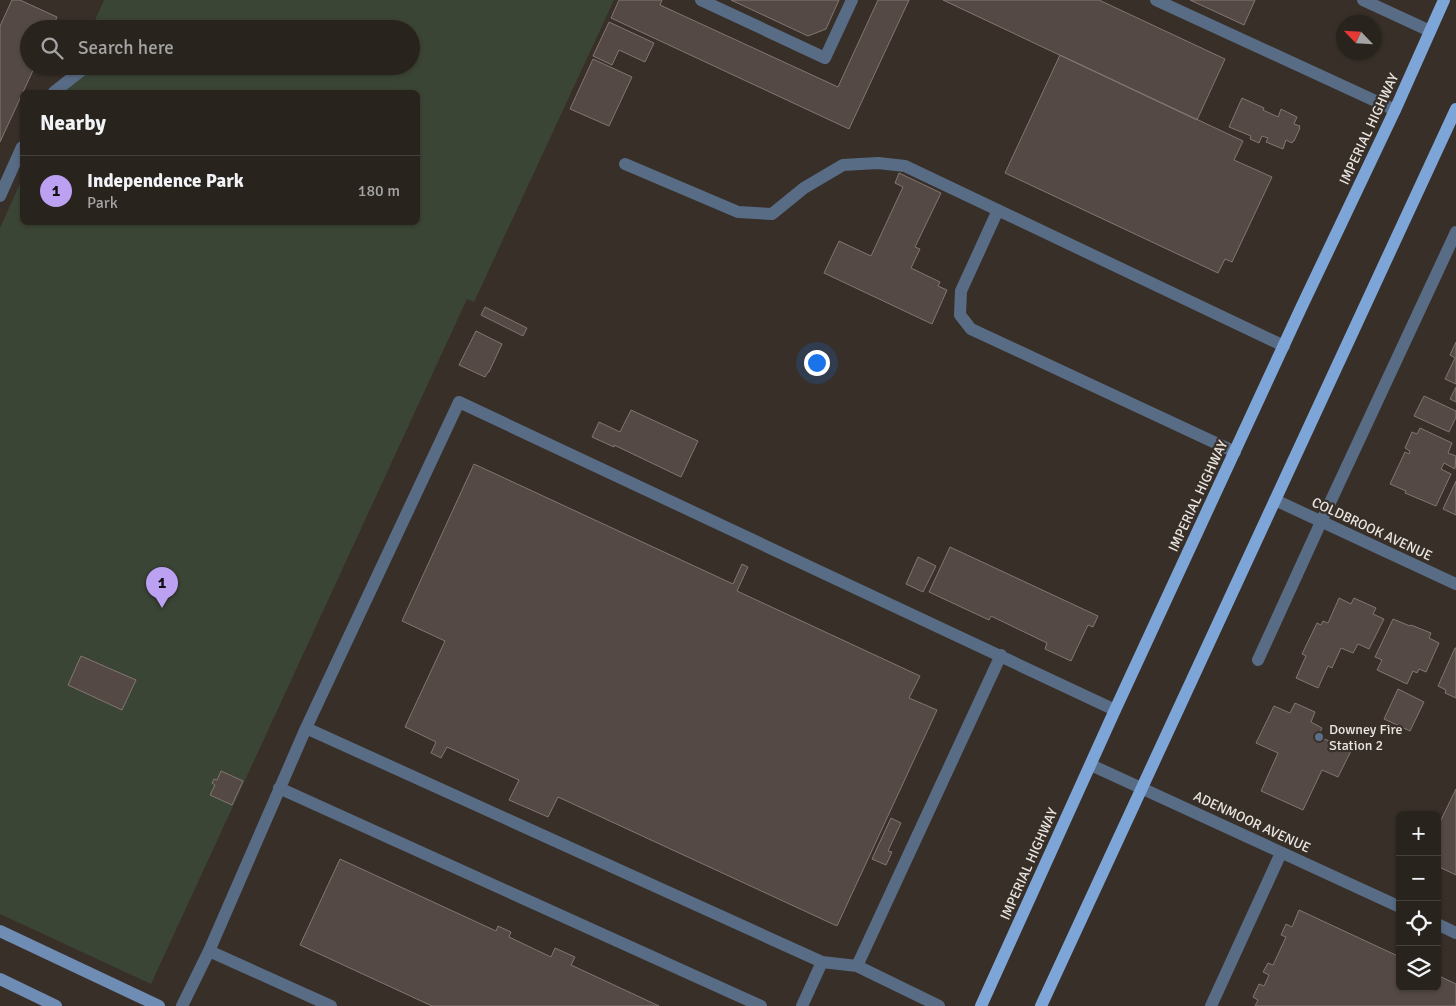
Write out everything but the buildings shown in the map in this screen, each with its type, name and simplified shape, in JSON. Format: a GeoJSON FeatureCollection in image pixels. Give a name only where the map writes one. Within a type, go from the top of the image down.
{"type":"FeatureCollection","features":[{"type":"Feature","properties":{"kind":"main road","name":"IMPERIAL HIGHWAY"},"geometry":{"type":"LineString","coordinates":[[981,1006],[1115,710],[1395,110],[1444,0]]}},
{"type":"Feature","properties":{"kind":"main road"},"geometry":{"type":"LineString","coordinates":[[1041,1006],[1456,109]]}},
{"type":"Feature","properties":{"kind":"main road"},"geometry":{"type":"LineString","coordinates":[[0,931],[159,1006]]}},
{"type":"Feature","properties":{"kind":"main road"},"geometry":{"type":"LineString","coordinates":[[0,979],[56,1006]]}},
{"type":"Feature","properties":{"kind":"street"},"geometry":{"type":"LineString","coordinates":[[702,0],[825,58],[852,0]]}},
{"type":"Feature","properties":{"kind":"street"},"geometry":{"type":"LineString","coordinates":[[1156,0],[1395,110]]}},
{"type":"Feature","properties":{"kind":"street"},"geometry":{"type":"LineString","coordinates":[[1363,0],[1430,31]]}},
{"type":"Feature","properties":{"kind":"street"},"geometry":{"type":"LineString","coordinates":[[57,90],[76,75]]}},
{"type":"Feature","properties":{"kind":"street"},"geometry":{"type":"LineString","coordinates":[[0,196],[20,151]]}},
{"type":"Feature","properties":{"kind":"street"},"geometry":{"type":"LineString","coordinates":[[625,164],[738,212],[772,214],[804,188],[843,165],[878,163],[905,166],[1284,346]]}},
{"type":"Feature","properties":{"kind":"street"},"geometry":{"type":"LineString","coordinates":[[998,210],[961,291],[960,314],[971,329],[1234,452]]}},
{"type":"Feature","properties":{"kind":"street"},"geometry":{"type":"LineString","coordinates":[[1258,660],[1455,236]]}},
{"type":"Feature","properties":{"kind":"street"},"geometry":{"type":"LineString","coordinates":[[182,1006],[209,951],[306,728],[460,402],[1115,710]]}},
{"type":"Feature","properties":{"kind":"street","name":"COLDBROOK AVENUE"},"geometry":{"type":"LineString","coordinates":[[1275,500],[1456,584]]}},
{"type":"Feature","properties":{"kind":"street"},"geometry":{"type":"LineString","coordinates":[[857,966],[1001,655]]}},
{"type":"Feature","properties":{"kind":"street"},"geometry":{"type":"LineString","coordinates":[[306,728],[822,962],[857,966],[939,1006]]}},
{"type":"Feature","properties":{"kind":"street","name":"ADENMOOR AVENUE"},"geometry":{"type":"LineString","coordinates":[[1091,765],[1396,905]]}},
{"type":"Feature","properties":{"kind":"street"},"geometry":{"type":"LineString","coordinates":[[279,788],[761,1006]]}},
{"type":"Feature","properties":{"kind":"street"},"geometry":{"type":"LineString","coordinates":[[1211,1006],[1281,852]]}},
{"type":"Feature","properties":{"kind":"street"},"geometry":{"type":"LineString","coordinates":[[1441,926],[1456,933]]}},
{"type":"Feature","properties":{"kind":"street"},"geometry":{"type":"LineString","coordinates":[[209,951],[331,1006]]}},
{"type":"Feature","properties":{"kind":"street"},"geometry":{"type":"LineString","coordinates":[[802,1006],[822,962]]}},
{"type":"Feature","properties":{"kind":"green space"},"geometry":{"type":"Polygon","coordinates":[[[104,0],[614,0],[474,302],[467,299],[151,984],[0,914],[0,228],[20,183],[20,225],[420,225],[420,90],[63,90],[70,75],[420,75],[420,20],[95,20],[104,0]]]}},
{"type":"Feature","properties":{"kind":"place","name":"Independence Park"},"geometry":{"type":"Point","coordinates":[162,608]}},
{"type":"Feature","properties":{"kind":"place","name":"Downey Fire Station 2"},"geometry":{"type":"Point","coordinates":[1319,737]}}]}
